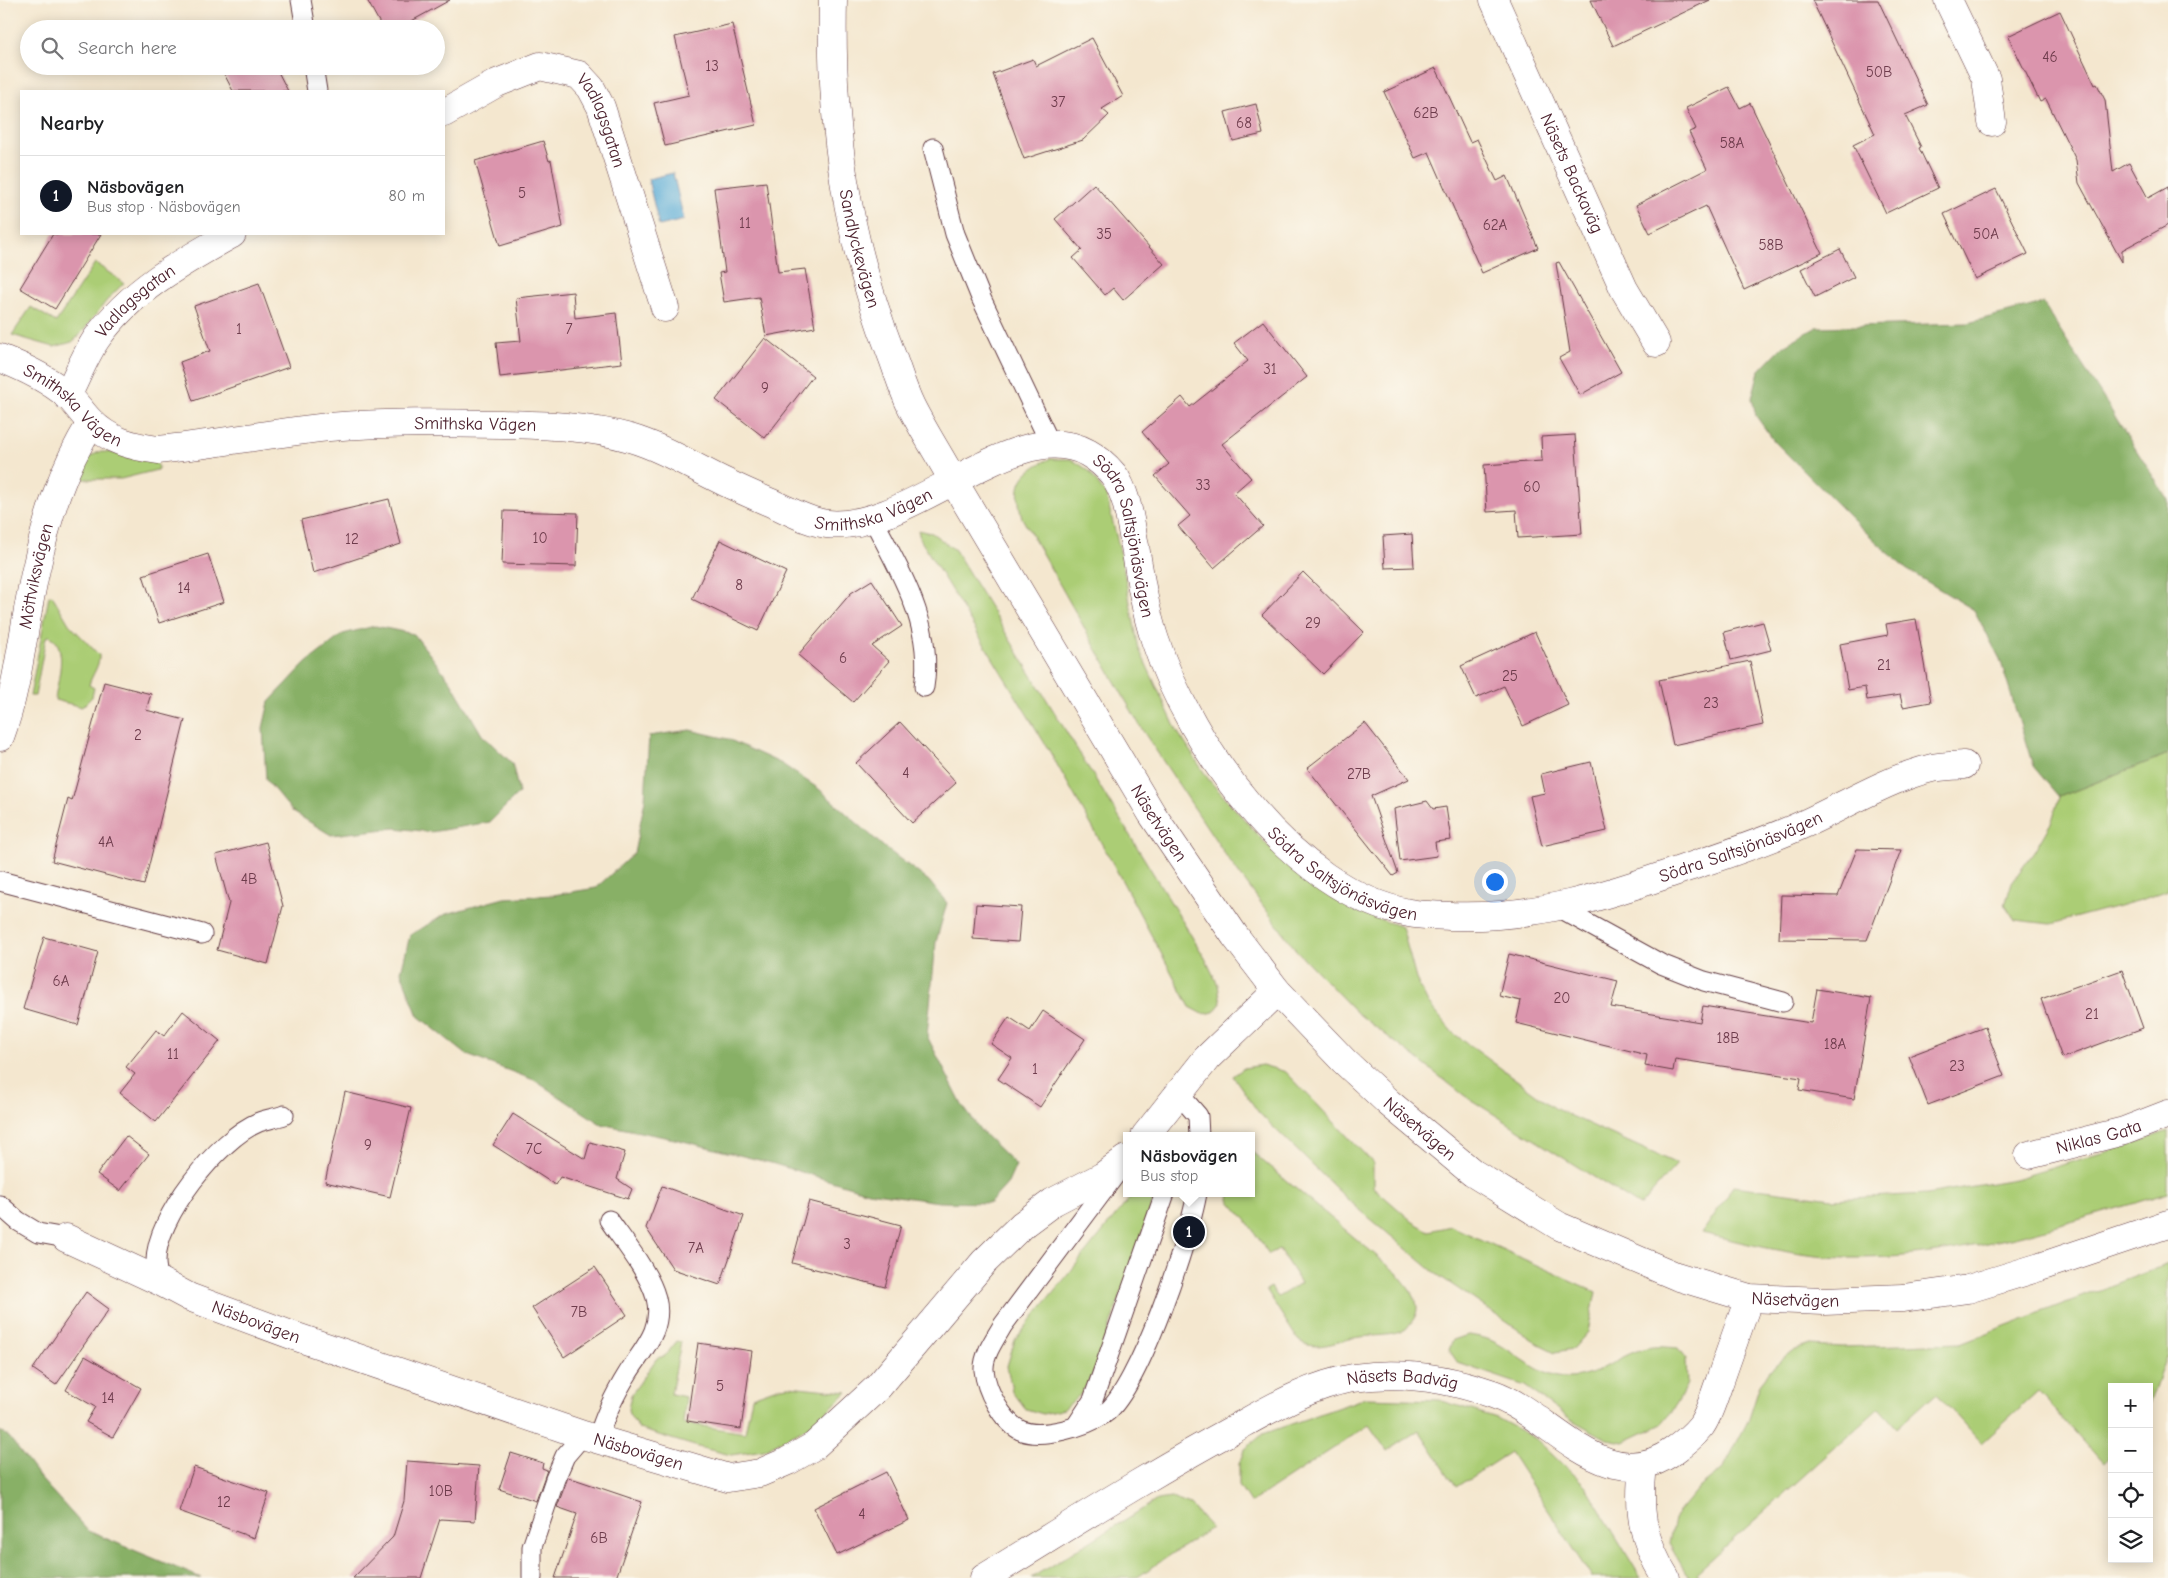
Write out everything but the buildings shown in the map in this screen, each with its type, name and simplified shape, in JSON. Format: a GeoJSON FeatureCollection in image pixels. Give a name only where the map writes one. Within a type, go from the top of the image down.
{"type":"FeatureCollection","features":[{"type":"Feature","properties":{"kind":"street","name":"Sandlyckevägen"},"geometry":{"type":"LineString","coordinates":[[833,0],[832,54],[837,131],[850,220],[867,288],[911,405],[954,482]]}},
{"type":"Feature","properties":{"kind":"street","name":"Näsets Backaväg"},"geometry":{"type":"LineString","coordinates":[[1494,0],[1624,290],[1656,344]]}},
{"type":"Feature","properties":{"kind":"street"},"geometry":{"type":"LineString","coordinates":[[1948,0],[1986,79],[1992,122]]}},
{"type":"Feature","properties":{"kind":"street","name":"Vadlagsgatan"},"geometry":{"type":"LineString","coordinates":[[445,112],[497,83],[540,66],[579,75],[591,88],[601,107],[665,308]]}},
{"type":"Feature","properties":{"kind":"street","name":"Vadlagsgatan"},"geometry":{"type":"LineString","coordinates":[[67,396],[97,339],[120,310],[149,284],[230,235]]}},
{"type":"Feature","properties":{"kind":"street","name":"Smithska Vägen"},"geometry":{"type":"LineString","coordinates":[[0,358],[40,377],[67,396],[108,437],[130,446],[158,450],[330,427],[394,424],[529,425],[591,429],[631,438],[665,451],[729,485],[806,518],[826,524],[861,522],[889,514],[954,482]]}},
{"type":"Feature","properties":{"kind":"street","name":"Möttviksvägen"},"geometry":{"type":"LineString","coordinates":[[0,737],[16,682],[36,569],[51,511],[73,453],[91,422]]}},
{"type":"Feature","properties":{"kind":"street","name":"Södra Saltsjönäsvägen"},"geometry":{"type":"LineString","coordinates":[[954,482],[996,460],[1035,446],[1063,444],[1090,454],[1111,471],[1121,488],[1128,508],[1154,638],[1171,681],[1190,720],[1216,761],[1279,838],[1311,866],[1342,888],[1377,905],[1413,914],[1470,916],[1513,915],[1559,908],[1661,877],[1752,845],[1799,827],[1898,780],[1936,767],[1964,766]]}},
{"type":"Feature","properties":{"kind":"street","name":"Näsetvägen"},"geometry":{"type":"LineString","coordinates":[[954,482],[1152,814],[1235,936],[1277,991],[1389,1103],[1473,1172],[1560,1226],[1676,1276],[1749,1298],[1834,1301],[1904,1298],[1968,1288],[2040,1268],[2168,1224]]}},
{"type":"Feature","properties":{"kind":"street"},"geometry":{"type":"LineString","coordinates":[[1148,1132],[1207,1058],[1277,991]]}},
{"type":"Feature","properties":{"kind":"street","name":"Niklas Gata"},"geometry":{"type":"LineString","coordinates":[[2029,1156],[2124,1130],[2168,1114]]}},
{"type":"Feature","properties":{"kind":"street","name":"Näsbovägen"},"geometry":{"type":"LineString","coordinates":[[66,1238],[189,1296],[294,1336],[590,1437],[728,1478],[760,1473],[788,1461],[814,1446],[878,1387],[984,1262],[1022,1225],[1053,1202],[1103,1176],[1123,1162]]}},
{"type":"Feature","properties":{"kind":"street","name":"Näsets Badväg"},"geometry":{"type":"LineString","coordinates":[[984,1578],[1202,1446],[1272,1408],[1312,1390],[1351,1378],[1391,1374],[1442,1380],[1495,1394],[1540,1419],[1577,1447],[1608,1463],[1626,1466],[1644,1465],[1664,1458],[1686,1442],[1702,1425],[1749,1298]]}},
{"type":"Feature","properties":{"kind":"street"},"geometry":{"type":"LineString","coordinates":[[1644,1465],[1640,1496],[1643,1527],[1655,1560],[1666,1578]]}},
{"type":"Feature","properties":{"kind":"lane"},"geometry":{"type":"LineString","coordinates":[[301,0],[304,20]]}},
{"type":"Feature","properties":{"kind":"lane"},"geometry":{"type":"LineString","coordinates":[[314,75],[317,90]]}},
{"type":"Feature","properties":{"kind":"lane"},"geometry":{"type":"LineString","coordinates":[[933,148],[959,243],[981,298],[1051,445]]}},
{"type":"Feature","properties":{"kind":"lane"},"geometry":{"type":"LineString","coordinates":[[873,518],[906,583],[921,621],[926,649],[924,687]]}},
{"type":"Feature","properties":{"kind":"lane"},"geometry":{"type":"LineString","coordinates":[[0,882],[202,934]]}},
{"type":"Feature","properties":{"kind":"lane"},"geometry":{"type":"LineString","coordinates":[[1559,908],[1660,964],[1704,981],[1783,1002]]}},
{"type":"Feature","properties":{"kind":"lane"},"geometry":{"type":"LineString","coordinates":[[1178,1093],[1198,1116],[1199,1132]]}},
{"type":"Feature","properties":{"kind":"lane"},"geometry":{"type":"LineString","coordinates":[[159,1281],[156,1261],[161,1237],[174,1207],[204,1166],[235,1136],[258,1122],[284,1115]]}},
{"type":"Feature","properties":{"kind":"lane"},"geometry":{"type":"LineString","coordinates":[[1191,1132],[1198,1116]]}},
{"type":"Feature","properties":{"kind":"lane"},"geometry":{"type":"LineString","coordinates":[[1123,1164],[1003,1325],[990,1348],[984,1369],[992,1396],[1001,1412],[1020,1430],[1038,1434],[1076,1426],[1104,1414],[1125,1391],[1155,1326],[1188,1232],[1196,1197]]}},
{"type":"Feature","properties":{"kind":"lane"},"geometry":{"type":"LineString","coordinates":[[1076,1426],[1093,1400],[1164,1197]]}},
{"type":"Feature","properties":{"kind":"lane"},"geometry":{"type":"LineString","coordinates":[[0,1205],[18,1221],[38,1233],[66,1238]]}},
{"type":"Feature","properties":{"kind":"lane"},"geometry":{"type":"LineString","coordinates":[[532,1578],[532,1547],[565,1456],[590,1437],[603,1420],[627,1374],[652,1339],[659,1317],[656,1297],[644,1272],[609,1220]]}},
{"type":"Feature","properties":{"kind":"green space"},"geometry":{"type":"Polygon","coordinates":[[[95,263],[124,283],[108,299],[79,336],[72,342],[54,347],[12,335],[31,307],[56,322],[95,263]]]}},
{"type":"Feature","properties":{"kind":"green space"},"geometry":{"type":"Polygon","coordinates":[[[2043,303],[2168,500],[2168,754],[2059,797],[2033,766],[2000,659],[1974,610],[1906,569],[1857,524],[1774,441],[1756,416],[1752,398],[1759,371],[1783,346],[1817,327],[1968,323],[2043,303]]]}},
{"type":"Feature","properties":{"kind":"green space"},"geometry":{"type":"Polygon","coordinates":[[[99,452],[108,452],[156,463],[159,467],[157,470],[121,479],[74,479],[83,460],[99,452]]]}},
{"type":"Feature","properties":{"kind":"green space"},"geometry":{"type":"Polygon","coordinates":[[[1049,459],[1071,459],[1088,470],[1106,495],[1120,551],[1139,649],[1177,731],[1209,780],[1277,856],[1313,886],[1353,910],[1402,927],[1416,979],[1428,1003],[1453,1033],[1556,1109],[1677,1164],[1640,1206],[1465,1096],[1356,1012],[1296,950],[1229,860],[1143,731],[1022,518],[1018,497],[1021,482],[1031,470],[1049,459]]]}},
{"type":"Feature","properties":{"kind":"green space"},"geometry":{"type":"Polygon","coordinates":[[[918,530],[932,533],[955,550],[1205,958],[1218,985],[1221,1003],[1214,1012],[1203,1014],[1190,1007],[1050,752],[920,539],[918,530]]]}},
{"type":"Feature","properties":{"kind":"green space"},"geometry":{"type":"Polygon","coordinates":[[[52,595],[69,624],[99,655],[97,666],[89,685],[94,688],[92,697],[82,707],[55,700],[60,656],[56,641],[50,636],[46,637],[35,696],[30,696],[49,596],[52,595]]]}},
{"type":"Feature","properties":{"kind":"green space"},"geometry":{"type":"Polygon","coordinates":[[[375,626],[414,634],[451,682],[482,735],[512,763],[519,793],[490,822],[431,832],[395,828],[331,835],[293,812],[266,780],[263,728],[269,702],[306,663],[343,634],[375,626]]]}},
{"type":"Feature","properties":{"kind":"green space"},"geometry":{"type":"Polygon","coordinates":[[[690,730],[728,739],[782,764],[819,789],[884,847],[929,881],[947,903],[936,942],[927,1036],[962,1105],[981,1131],[1016,1165],[1008,1183],[990,1203],[939,1202],[868,1192],[771,1163],[679,1140],[601,1124],[534,1080],[467,1055],[418,1016],[401,972],[410,935],[446,914],[504,898],[553,895],[596,888],[634,853],[645,800],[649,736],[690,730]]]}},
{"type":"Feature","properties":{"kind":"green space"},"geometry":{"type":"Polygon","coordinates":[[[2168,754],[2168,890],[2141,900],[2051,924],[2015,920],[2005,905],[2012,882],[2034,852],[2052,821],[2059,797],[2168,754]]]}},
{"type":"Feature","properties":{"kind":"green space"},"geometry":{"type":"Polygon","coordinates":[[[1262,1065],[1286,1072],[1373,1163],[1373,1187],[1413,1222],[1429,1231],[1451,1226],[1596,1292],[1588,1332],[1573,1349],[1555,1352],[1539,1344],[1435,1273],[1347,1199],[1259,1113],[1233,1076],[1244,1068],[1262,1065]]]}},
{"type":"Feature","properties":{"kind":"green space"},"geometry":{"type":"Polygon","coordinates":[[[2168,1131],[2168,1193],[2015,1237],[1937,1252],[1898,1256],[1838,1258],[1799,1254],[1702,1233],[1734,1186],[1832,1199],[1927,1194],[2015,1179],[2126,1146],[2168,1131]]]}},
{"type":"Feature","properties":{"kind":"green space"},"geometry":{"type":"Polygon","coordinates":[[[1255,1155],[1397,1273],[1410,1289],[1416,1301],[1416,1314],[1413,1320],[1406,1329],[1390,1335],[1353,1338],[1320,1346],[1312,1346],[1298,1340],[1266,1290],[1271,1287],[1278,1297],[1301,1283],[1279,1249],[1269,1254],[1246,1220],[1229,1200],[1229,1197],[1255,1197],[1255,1155]]]}},
{"type":"Feature","properties":{"kind":"green space"},"geometry":{"type":"Polygon","coordinates":[[[1131,1197],[1155,1197],[1094,1372],[1082,1393],[1064,1409],[1043,1414],[1026,1409],[1012,1391],[1007,1366],[1015,1340],[1131,1197]]]}},
{"type":"Feature","properties":{"kind":"green space"},"geometry":{"type":"Polygon","coordinates":[[[2168,1264],[2168,1354],[2153,1396],[2153,1383],[2108,1383],[2108,1458],[2103,1463],[2038,1391],[1981,1443],[1936,1393],[1897,1428],[1879,1408],[1696,1573],[1700,1578],[1689,1578],[1669,1544],[1674,1518],[1699,1488],[1723,1469],[1748,1421],[1760,1384],[1775,1365],[1793,1351],[1810,1345],[1842,1347],[1960,1343],[2168,1264]]]}},
{"type":"Feature","properties":{"kind":"green space"},"geometry":{"type":"Polygon","coordinates":[[[1468,1335],[1490,1340],[1546,1373],[1566,1378],[1596,1372],[1645,1348],[1678,1348],[1686,1359],[1687,1384],[1672,1412],[1662,1424],[1624,1442],[1607,1439],[1572,1420],[1525,1386],[1458,1363],[1449,1350],[1453,1340],[1468,1335]]]}},
{"type":"Feature","properties":{"kind":"green space"},"geometry":{"type":"Polygon","coordinates":[[[677,1341],[681,1342],[671,1394],[686,1397],[683,1423],[745,1433],[752,1397],[780,1387],[789,1386],[847,1392],[815,1423],[764,1450],[731,1455],[639,1429],[629,1414],[628,1409],[631,1395],[657,1358],[665,1356],[677,1341]]]}},
{"type":"Feature","properties":{"kind":"green space"},"geometry":{"type":"Polygon","coordinates":[[[1365,1398],[1439,1400],[1497,1418],[1536,1439],[1586,1487],[1641,1578],[1592,1578],[1510,1452],[1456,1487],[1419,1430],[1387,1451],[1369,1425],[1250,1503],[1239,1486],[1239,1464],[1244,1450],[1263,1434],[1365,1398]]]}},
{"type":"Feature","properties":{"kind":"green space"},"geometry":{"type":"Polygon","coordinates":[[[0,1431],[9,1437],[40,1478],[88,1531],[201,1578],[0,1578],[0,1431]]]}},
{"type":"Feature","properties":{"kind":"green space"},"geometry":{"type":"Polygon","coordinates":[[[1172,1498],[1190,1505],[1211,1528],[1136,1578],[1031,1578],[1157,1500],[1172,1498]]]}},
{"type":"Feature","properties":{"kind":"water"},"geometry":{"type":"Polygon","coordinates":[[[673,173],[684,220],[659,226],[648,179],[673,173]]]}},
{"type":"Feature","properties":{"kind":"place","name":"Näsbovägen"},"geometry":{"type":"Point","coordinates":[1189,1232]}}]}
